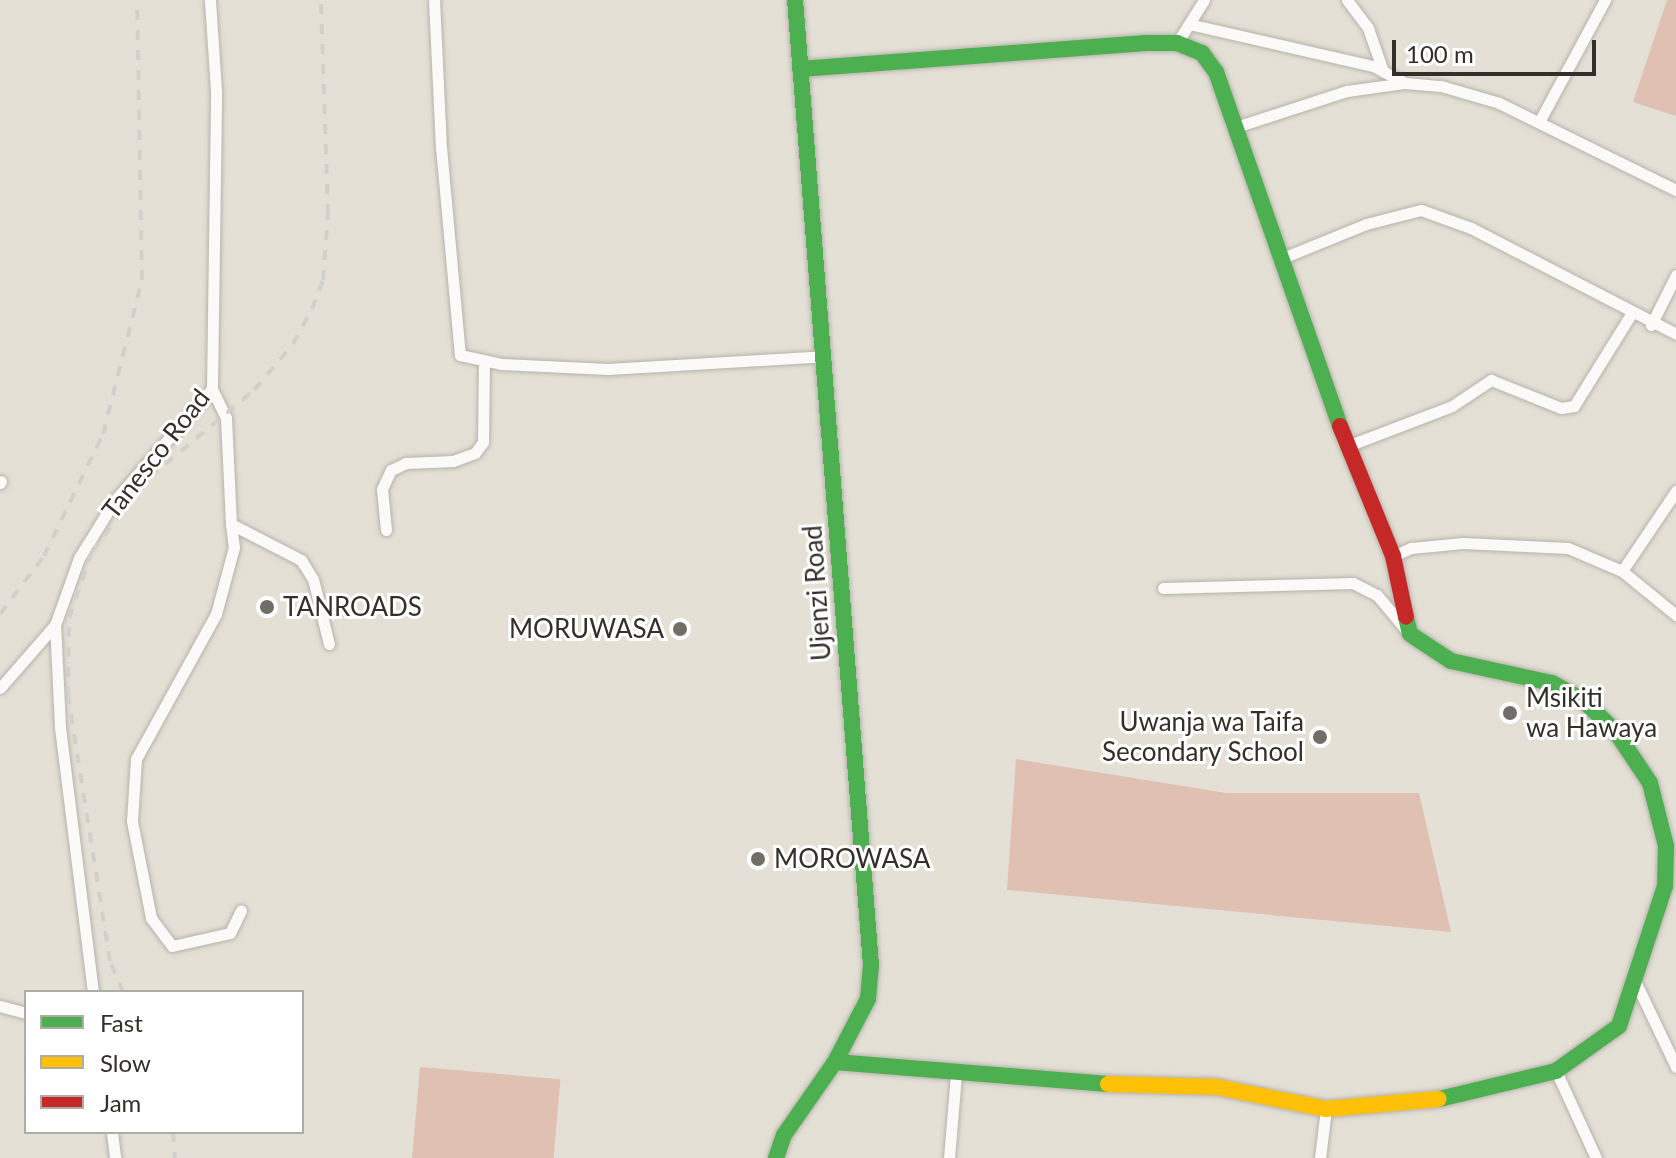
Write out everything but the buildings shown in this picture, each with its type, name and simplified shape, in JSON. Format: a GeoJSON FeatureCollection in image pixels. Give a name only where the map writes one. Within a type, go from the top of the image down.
{"type":"FeatureCollection","features":[{"type":"Feature","properties":{"kind":"street","name":"Tanesco Road"},"geometry":{"type":"LineString","coordinates":[[93,990],[60,726],[55,625],[79,558],[115,500],[212,389],[216,91],[210,0]]}},
{"type":"Feature","properties":{"kind":"street"},"geometry":{"type":"LineString","coordinates":[[434,0],[460,355],[484,361],[608,369],[824,356]]}},
{"type":"Feature","properties":{"kind":"street","name":"Ujenzi Road"},"geometry":{"type":"LineString","coordinates":[[776,1158],[784,1135],[835,1062],[868,999],[871,965],[795,0]]}},
{"type":"Feature","properties":{"kind":"street"},"geometry":{"type":"LineString","coordinates":[[1177,43],[1204,0]]}},
{"type":"Feature","properties":{"kind":"street"},"geometry":{"type":"LineString","coordinates":[[1347,0],[1368,28],[1383,71]]}},
{"type":"Feature","properties":{"kind":"street"},"geometry":{"type":"LineString","coordinates":[[1539,122],[1605,0]]}},
{"type":"Feature","properties":{"kind":"street"},"geometry":{"type":"LineString","coordinates":[[1189,24],[1383,71],[1405,83]]}},
{"type":"Feature","properties":{"kind":"street"},"geometry":{"type":"LineString","coordinates":[[800,69],[1177,43],[1209,60],[1236,127],[1280,259],[1393,556],[1410,634]]}},
{"type":"Feature","properties":{"kind":"street"},"geometry":{"type":"LineString","coordinates":[[1236,127],[1347,91],[1405,83],[1481,96],[1676,190]]}},
{"type":"Feature","properties":{"kind":"street"},"geometry":{"type":"LineString","coordinates":[[1280,259],[1366,224],[1421,210],[1471,228],[1651,325],[1676,334]]}},
{"type":"Feature","properties":{"kind":"street"},"geometry":{"type":"LineString","coordinates":[[1651,325],[1676,275]]}},
{"type":"Feature","properties":{"kind":"street"},"geometry":{"type":"LineString","coordinates":[[1350,445],[1452,406],[1491,380],[1561,408],[1574,406],[1631,314]]}},
{"type":"Feature","properties":{"kind":"street"},"geometry":{"type":"LineString","coordinates":[[386,530],[382,489],[391,470],[406,463],[453,461],[475,453],[483,442],[484,361]]}},
{"type":"Feature","properties":{"kind":"street"},"geometry":{"type":"LineString","coordinates":[[212,389],[226,418],[234,547],[216,614],[136,759],[132,821],[151,918],[172,946],[230,933],[241,910]]}},
{"type":"Feature","properties":{"kind":"street"},"geometry":{"type":"LineString","coordinates":[[1622,571],[1676,492]]}},
{"type":"Feature","properties":{"kind":"street"},"geometry":{"type":"LineString","coordinates":[[231,524],[301,560],[313,579],[329,644]]}},
{"type":"Feature","properties":{"kind":"street"},"geometry":{"type":"LineString","coordinates":[[1393,556],[1447,544],[1546,545],[1582,552],[1622,571],[1676,615]]}},
{"type":"Feature","properties":{"kind":"street"},"geometry":{"type":"LineString","coordinates":[[835,1062],[956,1075],[1217,1087],[1326,1109],[1452,1098],[1556,1071],[1619,1026],[1671,888],[1657,799],[1616,732],[1561,685],[1451,661],[1410,634],[1377,595],[1353,583],[1163,588]]}},
{"type":"Feature","properties":{"kind":"street"},"geometry":{"type":"LineString","coordinates":[[0,688],[55,625]]}},
{"type":"Feature","properties":{"kind":"street"},"geometry":{"type":"LineString","coordinates":[[1636,983],[1676,1067]]}},
{"type":"Feature","properties":{"kind":"street"},"geometry":{"type":"LineString","coordinates":[[0,1006],[24,1012]]}},
{"type":"Feature","properties":{"kind":"street"},"geometry":{"type":"LineString","coordinates":[[1556,1071],[1596,1158]]}},
{"type":"Feature","properties":{"kind":"street"},"geometry":{"type":"LineString","coordinates":[[949,1158],[956,1075]]}},
{"type":"Feature","properties":{"kind":"street"},"geometry":{"type":"LineString","coordinates":[[1320,1158],[1326,1109]]}},
{"type":"Feature","properties":{"kind":"street"},"geometry":{"type":"LineString","coordinates":[[112,1134],[115,1158]]}},
{"type":"Feature","properties":{"kind":"shaded area"},"geometry":{"type":"Polygon","coordinates":[[[1667,0],[1676,0],[1676,116],[1633,102],[1667,0]]]}},
{"type":"Feature","properties":{"kind":"shaded area"},"geometry":{"type":"Polygon","coordinates":[[[1016,759],[1226,793],[1419,793],[1451,932],[1007,890],[1016,759]]]}},
{"type":"Feature","properties":{"kind":"shaded area"},"geometry":{"type":"Polygon","coordinates":[[[420,1067],[560,1079],[554,1158],[412,1158],[420,1067]]]}},
{"type":"Feature","properties":{"kind":"railway"},"geometry":{"type":"LineString","coordinates":[[0,614],[44,556],[103,434],[142,280],[137,0]]}},
{"type":"Feature","properties":{"kind":"railway"},"geometry":{"type":"LineString","coordinates":[[122,990],[110,961],[68,697],[69,618],[92,551],[150,477],[254,390],[293,344],[312,309],[323,280],[328,214],[321,0]]}},
{"type":"Feature","properties":{"kind":"railway"},"geometry":{"type":"LineString","coordinates":[[173,1134],[175,1158]]}},
{"type":"Feature","properties":{"kind":"traffic: fast"},"geometry":{"type":"LineString","coordinates":[[776,1158],[784,1135],[835,1062],[868,999],[871,965],[795,0]]}},
{"type":"Feature","properties":{"kind":"traffic: fast"},"geometry":{"type":"LineString","coordinates":[[800,69],[1146,43],[1177,43],[1202,53],[1216,72],[1340,426]]}},
{"type":"Feature","properties":{"kind":"traffic: fast"},"geometry":{"type":"LineString","coordinates":[[1406,617],[1410,634],[1451,661],[1552,683],[1584,701],[1616,732],[1650,783],[1666,846],[1665,886],[1619,1026],[1556,1071],[1439,1099]]}},
{"type":"Feature","properties":{"kind":"traffic: fast"},"geometry":{"type":"LineString","coordinates":[[835,1062],[1108,1084]]}},
{"type":"Feature","properties":{"kind":"traffic: slow"},"geometry":{"type":"LineString","coordinates":[[1108,1084],[1217,1087],[1326,1109],[1439,1099]]}},
{"type":"Feature","properties":{"kind":"traffic: jam"},"geometry":{"type":"LineString","coordinates":[[1340,426],[1393,556],[1406,617]]}},
{"type":"Feature","properties":{"kind":"place","name":"TANROADS"},"geometry":{"type":"Point","coordinates":[267,607]}},
{"type":"Feature","properties":{"kind":"place","name":"MORUWASA"},"geometry":{"type":"Point","coordinates":[680,629]}},
{"type":"Feature","properties":{"kind":"place","name":"Msikiti wa Hawaya"},"geometry":{"type":"Point","coordinates":[1510,713]}},
{"type":"Feature","properties":{"kind":"place","name":"Uwanja wa Taifa Secondary School"},"geometry":{"type":"Point","coordinates":[1320,737]}},
{"type":"Feature","properties":{"kind":"place","name":"MOROWASA"},"geometry":{"type":"Point","coordinates":[758,859]}}]}
